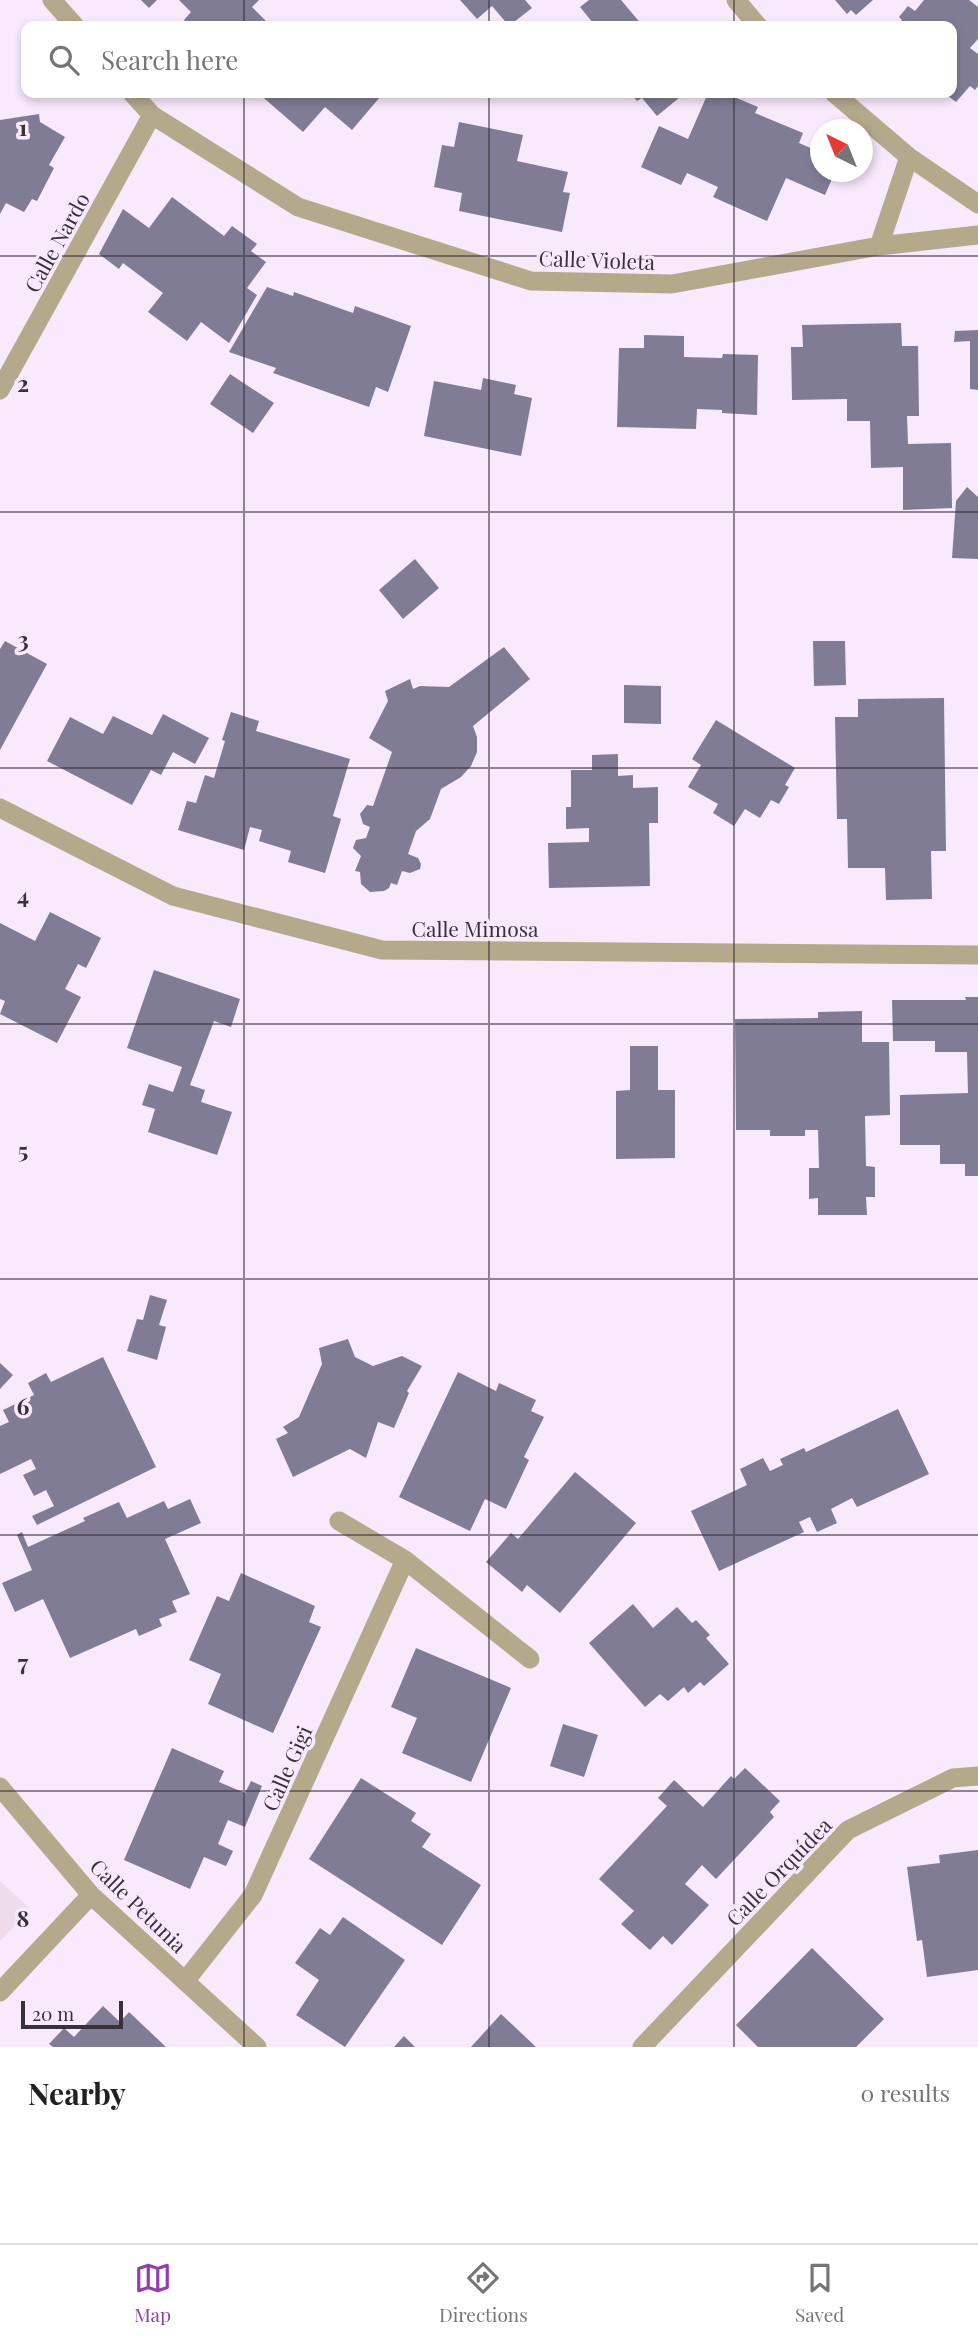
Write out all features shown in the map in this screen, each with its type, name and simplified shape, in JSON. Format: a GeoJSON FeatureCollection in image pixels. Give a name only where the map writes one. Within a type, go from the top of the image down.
{"type":"FeatureCollection","features":[{"type":"Feature","properties":{"kind":"street"},"geometry":{"type":"LineString","coordinates":[[52,0],[71,21]]}},
{"type":"Feature","properties":{"kind":"street"},"geometry":{"type":"LineString","coordinates":[[736,0],[754,21]]}},
{"type":"Feature","properties":{"kind":"street","name":"Calle Violeta"},"geometry":{"type":"LineString","coordinates":[[136,98],[152,116],[298,207],[531,281],[672,284],[879,246],[978,235]]}},
{"type":"Feature","properties":{"kind":"street"},"geometry":{"type":"LineString","coordinates":[[840,98],[909,157],[978,204]]}},
{"type":"Feature","properties":{"kind":"street","name":"Calle Nardo"},"geometry":{"type":"LineString","coordinates":[[0,390],[152,116]]}},
{"type":"Feature","properties":{"kind":"street"},"geometry":{"type":"LineString","coordinates":[[879,246],[909,157]]}},
{"type":"Feature","properties":{"kind":"street","name":"Calle Mimosa"},"geometry":{"type":"LineString","coordinates":[[0,808],[173,896],[382,950],[978,954]]}},
{"type":"Feature","properties":{"kind":"street"},"geometry":{"type":"LineString","coordinates":[[339,1521],[405,1560],[530,1659]]}},
{"type":"Feature","properties":{"kind":"street","name":"Calle Gigi"},"geometry":{"type":"LineString","coordinates":[[186,1980],[253,1895],[405,1560]]}},
{"type":"Feature","properties":{"kind":"street","name":"Calle Orquídea"},"geometry":{"type":"LineString","coordinates":[[642,2047],[848,1830],[953,1778],[978,1776]]}},
{"type":"Feature","properties":{"kind":"street","name":"Calle Petunia"},"geometry":{"type":"LineString","coordinates":[[0,1787],[91,1895],[257,2047]]}},
{"type":"Feature","properties":{"kind":"street"},"geometry":{"type":"LineString","coordinates":[[0,1992],[91,1895]]}},
{"type":"Feature","properties":{"kind":"shaded area"},"geometry":{"type":"Polygon","coordinates":[[[0,1881],[30,1909],[0,1941],[0,1881]]]}},
{"type":"Feature","properties":{"kind":"building"},"geometry":{"type":"Polygon","coordinates":[[[141,0],[157,0],[149,8],[141,0]]]}},
{"type":"Feature","properties":{"kind":"building"},"geometry":{"type":"Polygon","coordinates":[[[179,0],[259,0],[252,7],[266,21],[185,21],[191,12],[179,0]]]}},
{"type":"Feature","properties":{"kind":"building"},"geometry":{"type":"Polygon","coordinates":[[[460,0],[525,0],[532,8],[515,21],[505,21],[492,6],[477,19],[460,0]]]}},
{"type":"Feature","properties":{"kind":"building"},"geometry":{"type":"Polygon","coordinates":[[[589,0],[621,0],[639,21],[591,21],[580,7],[589,0]]]}},
{"type":"Feature","properties":{"kind":"building"},"geometry":{"type":"Polygon","coordinates":[[[835,0],[873,0],[856,15],[851,10],[847,14],[835,0]]]}},
{"type":"Feature","properties":{"kind":"building"},"geometry":{"type":"Polygon","coordinates":[[[924,0],[969,0],[978,7],[978,39],[970,48],[978,54],[978,86],[975,90],[970,86],[956,102],[951,98],[957,98],[957,21],[901,21],[899,17],[908,6],[915,11],[924,0]]]}},
{"type":"Feature","properties":{"kind":"building"},"geometry":{"type":"Polygon","coordinates":[[[264,98],[379,98],[352,130],[325,107],[303,132],[264,98]]]}},
{"type":"Feature","properties":{"kind":"building"},"geometry":{"type":"Polygon","coordinates":[[[642,98],[679,98],[657,116],[642,98]]]}},
{"type":"Feature","properties":{"kind":"building"},"geometry":{"type":"Polygon","coordinates":[[[706,98],[737,98],[758,107],[755,113],[803,133],[799,143],[810,148],[810,182],[831,182],[825,195],[786,178],[767,221],[713,197],[718,187],[687,173],[681,185],[641,167],[659,126],[688,139],[706,98]]]}},
{"type":"Feature","properties":{"kind":"building"},"geometry":{"type":"Polygon","coordinates":[[[39,114],[40,122],[65,137],[49,165],[54,168],[37,201],[32,199],[24,212],[6,203],[0,214],[0,120],[39,114]]]}},
{"type":"Feature","properties":{"kind":"building"},"geometry":{"type":"Polygon","coordinates":[[[459,122],[523,135],[517,161],[568,172],[563,192],[570,193],[562,232],[459,211],[462,193],[434,187],[442,145],[454,147],[459,122]]]}},
{"type":"Feature","properties":{"kind":"building"},"geometry":{"type":"Polygon","coordinates":[[[172,197],[224,236],[232,226],[257,244],[251,251],[266,262],[247,288],[257,295],[229,343],[201,322],[187,341],[148,312],[163,293],[123,263],[119,269],[99,254],[123,209],[149,228],[172,197]]]}},
{"type":"Feature","properties":{"kind":"building"},"geometry":{"type":"Polygon","coordinates":[[[267,287],[293,296],[294,292],[353,313],[355,306],[411,326],[388,392],[376,387],[369,407],[273,373],[276,368],[229,352],[267,287]]]}},
{"type":"Feature","properties":{"kind":"building"},"geometry":{"type":"Polygon","coordinates":[[[901,323],[902,346],[918,346],[919,416],[907,416],[908,444],[951,443],[952,508],[903,510],[903,467],[871,468],[870,421],[847,421],[847,399],[792,400],[791,347],[803,347],[802,325],[901,323]]]}},
{"type":"Feature","properties":{"kind":"building"},"geometry":{"type":"Polygon","coordinates":[[[978,330],[978,390],[970,389],[970,341],[954,342],[955,331],[978,330]]]}},
{"type":"Feature","properties":{"kind":"building"},"geometry":{"type":"Polygon","coordinates":[[[644,335],[684,336],[684,357],[758,355],[757,415],[697,409],[696,429],[617,427],[619,348],[644,348],[644,335]]]}},
{"type":"Feature","properties":{"kind":"building"},"geometry":{"type":"Polygon","coordinates":[[[230,374],[274,403],[253,433],[210,404],[230,374]]]}},
{"type":"Feature","properties":{"kind":"building"},"geometry":{"type":"Polygon","coordinates":[[[483,378],[516,385],[514,394],[532,398],[521,456],[424,436],[434,381],[481,390],[483,378]]]}},
{"type":"Feature","properties":{"kind":"building"},"geometry":{"type":"Polygon","coordinates":[[[967,487],[978,497],[978,559],[952,558],[956,501],[967,487]]]}},
{"type":"Feature","properties":{"kind":"building"},"geometry":{"type":"Polygon","coordinates":[[[415,559],[439,588],[403,619],[379,590],[415,559]]]}},
{"type":"Feature","properties":{"kind":"building"},"geometry":{"type":"Polygon","coordinates":[[[5,641],[47,664],[0,750],[0,649],[5,641]]]}},
{"type":"Feature","properties":{"kind":"building"},"geometry":{"type":"Polygon","coordinates":[[[813,641],[845,641],[846,685],[814,686],[813,641]]]}},
{"type":"Feature","properties":{"kind":"building"},"geometry":{"type":"Polygon","coordinates":[[[504,647],[530,679],[473,726],[477,737],[477,752],[471,766],[461,777],[441,789],[430,819],[416,831],[408,854],[418,858],[420,869],[410,873],[402,871],[397,885],[391,883],[384,891],[370,892],[361,884],[360,872],[355,871],[361,856],[353,848],[356,840],[366,838],[370,827],[363,824],[360,814],[367,805],[373,806],[392,752],[369,738],[388,701],[385,691],[410,679],[413,689],[420,686],[449,687],[504,647]]]}},
{"type":"Feature","properties":{"kind":"building"},"geometry":{"type":"Polygon","coordinates":[[[624,685],[661,686],[661,724],[624,723],[624,685]]]}},
{"type":"Feature","properties":{"kind":"building"},"geometry":{"type":"Polygon","coordinates":[[[944,698],[946,851],[931,851],[932,899],[886,900],[885,868],[848,868],[847,819],[837,819],[835,717],[858,717],[858,699],[944,698]]]}},
{"type":"Feature","properties":{"kind":"building"},"geometry":{"type":"Polygon","coordinates":[[[231,712],[259,721],[256,731],[350,759],[333,816],[341,819],[325,873],[288,862],[291,851],[259,841],[262,830],[250,827],[244,850],[178,830],[187,801],[196,803],[205,775],[214,778],[231,712]]]}},
{"type":"Feature","properties":{"kind":"building"},"geometry":{"type":"Polygon","coordinates":[[[163,714],[209,738],[195,764],[173,752],[161,775],[151,770],[132,805],[47,761],[70,717],[103,734],[113,716],[152,735],[163,714]]]}},
{"type":"Feature","properties":{"kind":"building"},"geometry":{"type":"Polygon","coordinates":[[[716,720],[795,768],[785,785],[789,787],[779,804],[771,800],[760,818],[745,809],[734,826],[713,813],[718,804],[688,787],[701,765],[692,759],[716,720]]]}},
{"type":"Feature","properties":{"kind":"building"},"geometry":{"type":"Polygon","coordinates":[[[618,754],[618,776],[633,775],[633,788],[658,787],[658,823],[649,823],[650,886],[549,888],[548,843],[589,842],[589,828],[566,829],[566,807],[571,807],[571,770],[592,770],[592,755],[618,754]]]}},
{"type":"Feature","properties":{"kind":"building"},"geometry":{"type":"Polygon","coordinates":[[[50,912],[101,938],[86,968],[78,964],[65,989],[81,997],[57,1043],[0,1014],[5,1001],[0,999],[0,923],[35,941],[50,912]]]}},
{"type":"Feature","properties":{"kind":"building"},"geometry":{"type":"Polygon","coordinates":[[[154,970],[240,999],[231,1027],[214,1021],[190,1085],[205,1090],[201,1102],[232,1112],[217,1155],[148,1132],[155,1109],[142,1105],[149,1084],[173,1092],[182,1067],[127,1048],[154,970]]]}},
{"type":"Feature","properties":{"kind":"building"},"geometry":{"type":"Polygon","coordinates":[[[965,997],[978,997],[978,1176],[965,1176],[965,1164],[940,1164],[940,1145],[900,1145],[900,1095],[968,1093],[967,1052],[935,1052],[935,1041],[893,1041],[892,1000],[966,1000],[965,997]]]}},
{"type":"Feature","properties":{"kind":"building"},"geometry":{"type":"Polygon","coordinates":[[[862,1011],[862,1042],[889,1042],[890,1115],[865,1116],[866,1166],[875,1167],[875,1197],[866,1197],[867,1215],[818,1215],[818,1198],[809,1199],[809,1168],[819,1168],[818,1130],[805,1130],[805,1136],[770,1136],[770,1130],[736,1130],[735,1019],[818,1018],[818,1012],[862,1011]]]}},
{"type":"Feature","properties":{"kind":"building"},"geometry":{"type":"Polygon","coordinates":[[[630,1046],[658,1046],[658,1090],[675,1090],[675,1158],[616,1159],[616,1091],[630,1090],[630,1046]]]}},
{"type":"Feature","properties":{"kind":"building"},"geometry":{"type":"Polygon","coordinates":[[[150,1295],[167,1300],[159,1325],[166,1327],[157,1360],[127,1351],[137,1319],[143,1320],[150,1295]]]}},
{"type":"Feature","properties":{"kind":"building"},"geometry":{"type":"Polygon","coordinates":[[[348,1339],[355,1357],[373,1366],[402,1356],[422,1366],[407,1391],[409,1393],[394,1428],[378,1422],[366,1458],[350,1449],[293,1477],[276,1439],[288,1433],[283,1427],[299,1417],[322,1364],[319,1348],[348,1339]]]}},
{"type":"Feature","properties":{"kind":"building"},"geometry":{"type":"Polygon","coordinates":[[[103,1357],[156,1467],[37,1525],[32,1516],[54,1506],[46,1490],[34,1496],[23,1475],[36,1469],[31,1459],[0,1474],[0,1426],[9,1422],[3,1410],[34,1395],[28,1383],[46,1373],[51,1382],[103,1357]]]}},
{"type":"Feature","properties":{"kind":"building"},"geometry":{"type":"Polygon","coordinates":[[[0,1363],[13,1375],[0,1389],[0,1363]]]}},
{"type":"Feature","properties":{"kind":"building"},"geometry":{"type":"Polygon","coordinates":[[[458,1372],[496,1391],[499,1383],[536,1400],[531,1411],[544,1417],[524,1457],[529,1460],[506,1509],[485,1499],[470,1531],[399,1497],[458,1372]]]}},
{"type":"Feature","properties":{"kind":"building"},"geometry":{"type":"Polygon","coordinates":[[[898,1409],[929,1474],[857,1507],[852,1498],[831,1509],[837,1523],[817,1532],[810,1517],[799,1522],[804,1532],[719,1571],[691,1511],[747,1485],[740,1469],[763,1458],[770,1471],[783,1465],[780,1459],[804,1448],[806,1452],[898,1409]]]}},
{"type":"Feature","properties":{"kind":"building"},"geometry":{"type":"Polygon","coordinates":[[[575,1472],[636,1523],[560,1613],[527,1585],[522,1592],[486,1562],[511,1533],[518,1539],[575,1472]]]}},
{"type":"Feature","properties":{"kind":"building"},"geometry":{"type":"Polygon","coordinates":[[[190,1499],[201,1523],[165,1539],[190,1594],[172,1601],[177,1612],[159,1619],[162,1626],[139,1636],[136,1629],[70,1658],[43,1599],[15,1612],[2,1583],[32,1570],[17,1535],[22,1532],[28,1547],[119,1502],[127,1518],[164,1501],[168,1509],[190,1499]]]}},
{"type":"Feature","properties":{"kind":"building"},"geometry":{"type":"Polygon","coordinates":[[[241,1573],[315,1606],[309,1622],[321,1627],[273,1733],[208,1704],[221,1674],[189,1660],[217,1596],[229,1601],[241,1573]]]}},
{"type":"Feature","properties":{"kind":"building"},"geometry":{"type":"Polygon","coordinates":[[[633,1604],[653,1628],[677,1607],[692,1623],[696,1620],[710,1635],[706,1638],[729,1664],[704,1686],[700,1682],[688,1693],[684,1687],[668,1701],[660,1694],[645,1707],[589,1643],[633,1604]]]}},
{"type":"Feature","properties":{"kind":"building"},"geometry":{"type":"Polygon","coordinates":[[[416,1648],[511,1688],[471,1782],[402,1753],[417,1718],[391,1707],[416,1648]]]}},
{"type":"Feature","properties":{"kind":"building"},"geometry":{"type":"Polygon","coordinates":[[[563,1724],[598,1735],[584,1777],[550,1766],[563,1724]]]}},
{"type":"Feature","properties":{"kind":"building"},"geometry":{"type":"Polygon","coordinates":[[[172,1748],[224,1771],[219,1782],[245,1793],[251,1781],[262,1786],[245,1827],[228,1820],[218,1844],[233,1851],[226,1866],[204,1857],[190,1889],[124,1860],[172,1748]]]}},
{"type":"Feature","properties":{"kind":"building"},"geometry":{"type":"Polygon","coordinates":[[[745,1768],[780,1801],[770,1812],[774,1817],[716,1879],[702,1865],[685,1884],[709,1905],[672,1945],[663,1936],[650,1950],[621,1924],[634,1911],[599,1879],[667,1806],[658,1798],[674,1780],[703,1807],[731,1776],[734,1779],[745,1768]]]}},
{"type":"Feature","properties":{"kind":"building"},"geometry":{"type":"Polygon","coordinates":[[[361,1778],[416,1813],[411,1821],[431,1834],[422,1847],[481,1885],[442,1945],[309,1859],[361,1778]]]}},
{"type":"Feature","properties":{"kind":"building"},"geometry":{"type":"Polygon","coordinates":[[[978,1850],[978,1970],[927,1977],[922,1940],[917,1941],[907,1867],[940,1863],[939,1855],[978,1850]]]}},
{"type":"Feature","properties":{"kind":"building"},"geometry":{"type":"Polygon","coordinates":[[[343,1917],[405,1960],[345,2047],[296,2015],[319,1980],[295,1963],[320,1928],[330,1935],[343,1917]]]}},
{"type":"Feature","properties":{"kind":"building"},"geometry":{"type":"Polygon","coordinates":[[[812,1948],[884,2019],[856,2047],[758,2047],[736,2025],[812,1948]]]}},
{"type":"Feature","properties":{"kind":"building"},"geometry":{"type":"Polygon","coordinates":[[[103,2006],[120,2022],[129,2012],[166,2047],[53,2047],[49,2044],[64,2028],[74,2037],[103,2006]]]}},
{"type":"Feature","properties":{"kind":"building"},"geometry":{"type":"Polygon","coordinates":[[[501,2014],[536,2047],[471,2047],[501,2014]]]}},
{"type":"Feature","properties":{"kind":"building"},"geometry":{"type":"Polygon","coordinates":[[[404,2036],[415,2047],[394,2047],[404,2036]]]}}]}
